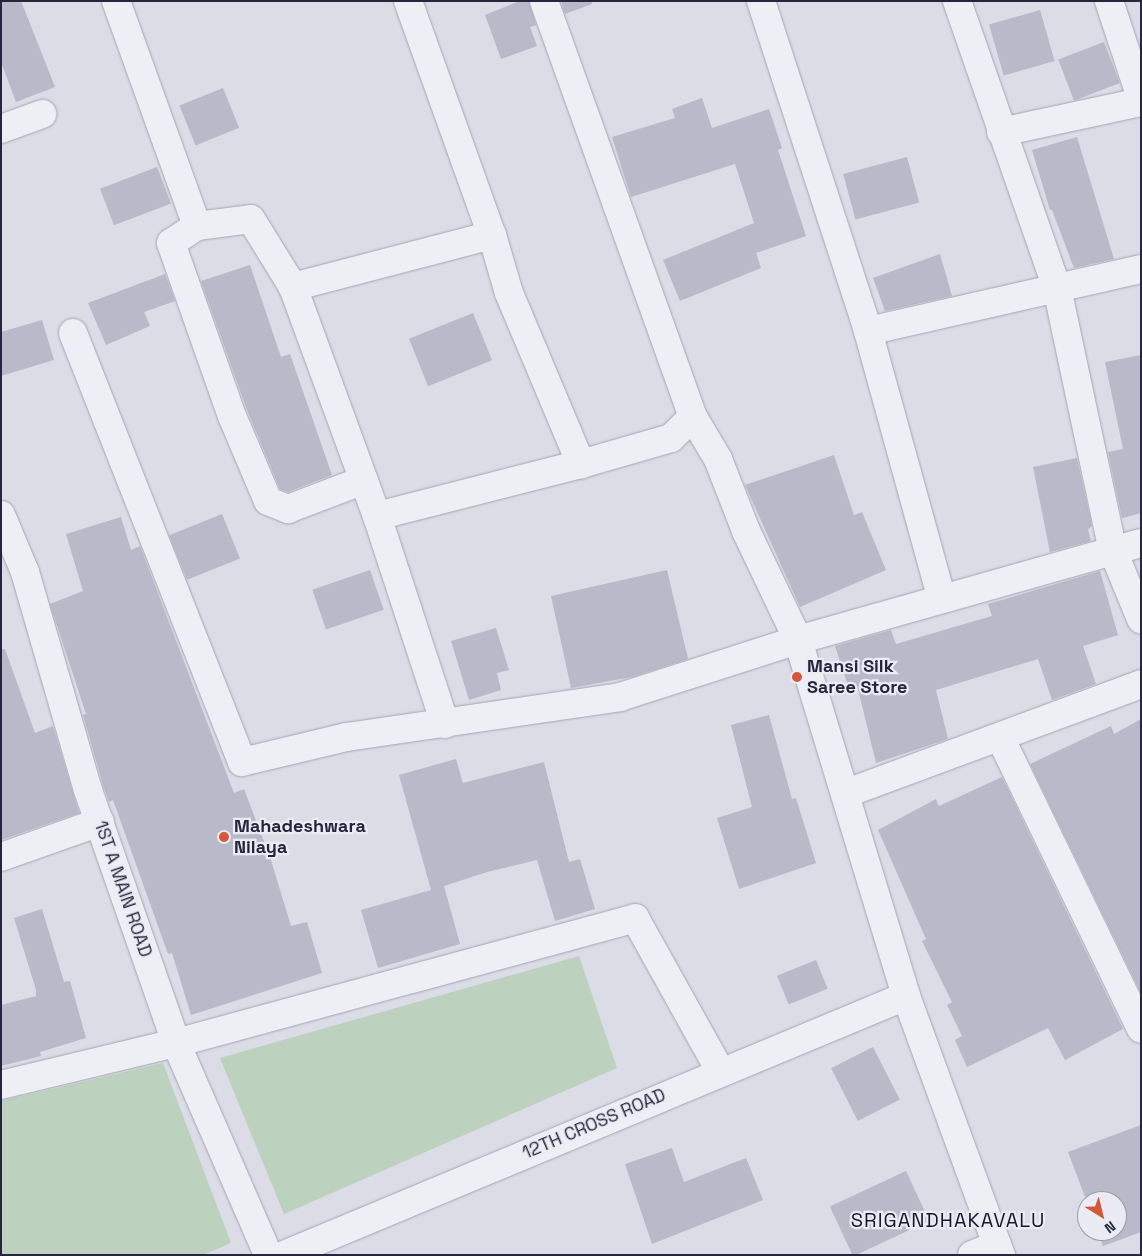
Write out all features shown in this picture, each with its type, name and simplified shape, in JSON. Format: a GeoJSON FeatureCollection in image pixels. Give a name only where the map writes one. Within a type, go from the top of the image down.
{"type":"FeatureCollection","features":[{"type":"Feature","properties":{"kind":"street"},"geometry":{"type":"LineString","coordinates":[[116,1],[197,226]]}},
{"type":"Feature","properties":{"kind":"street"},"geometry":{"type":"LineString","coordinates":[[408,1],[492,235],[509,292],[581,464]]}},
{"type":"Feature","properties":{"kind":"street"},"geometry":{"type":"LineString","coordinates":[[544,1],[693,416],[718,459],[746,531],[798,640],[846,792],[906,996],[990,1252]]}},
{"type":"Feature","properties":{"kind":"street"},"geometry":{"type":"LineString","coordinates":[[761,1],[868,331],[942,599]]}},
{"type":"Feature","properties":{"kind":"street"},"geometry":{"type":"LineString","coordinates":[[957,1],[1000,132],[1057,288],[1113,551],[1141,619]]}},
{"type":"Feature","properties":{"kind":"street"},"geometry":{"type":"LineString","coordinates":[[1109,1],[1141,98]]}},
{"type":"Feature","properties":{"kind":"street"},"geometry":{"type":"LineString","coordinates":[[1000,132],[1141,102]]}},
{"type":"Feature","properties":{"kind":"street"},"geometry":{"type":"LineString","coordinates":[[1,130],[42,114]]}},
{"type":"Feature","properties":{"kind":"street"},"geometry":{"type":"LineString","coordinates":[[364,480],[288,509],[268,501],[232,416],[171,242],[197,226],[252,219],[293,287],[364,480],[377,516],[445,724]]}},
{"type":"Feature","properties":{"kind":"street"},"geometry":{"type":"LineString","coordinates":[[293,287],[492,235]]}},
{"type":"Feature","properties":{"kind":"street"},"geometry":{"type":"LineString","coordinates":[[868,331],[1141,269]]}},
{"type":"Feature","properties":{"kind":"street"},"geometry":{"type":"LineString","coordinates":[[73,334],[242,762],[347,737],[445,724],[620,696],[798,640],[1141,543]]}},
{"type":"Feature","properties":{"kind":"street"},"geometry":{"type":"LineString","coordinates":[[377,516],[581,464],[671,438],[693,416]]}},
{"type":"Feature","properties":{"kind":"street","name":"1ST A MAIN ROAD"},"geometry":{"type":"LineString","coordinates":[[1,515],[25,572],[88,790],[176,1043],[268,1255]]}},
{"type":"Feature","properties":{"kind":"street"},"geometry":{"type":"LineString","coordinates":[[846,792],[1141,684]]}},
{"type":"Feature","properties":{"kind":"street"},"geometry":{"type":"LineString","coordinates":[[1000,737],[1141,1029]]}},
{"type":"Feature","properties":{"kind":"street"},"geometry":{"type":"LineString","coordinates":[[1,857],[100,822]]}},
{"type":"Feature","properties":{"kind":"street"},"geometry":{"type":"LineString","coordinates":[[1,1085],[176,1043],[635,918],[720,1071]]}},
{"type":"Feature","properties":{"kind":"street","name":"12TH CROSS ROAD"},"geometry":{"type":"LineString","coordinates":[[284,1255],[720,1071],[906,996]]}},
{"type":"Feature","properties":{"kind":"green space"},"geometry":{"type":"Polygon","coordinates":[[[579,956],[617,1068],[284,1214],[220,1058],[579,956]]]}},
{"type":"Feature","properties":{"kind":"green space"},"geometry":{"type":"Polygon","coordinates":[[[163,1063],[231,1243],[203,1255],[1,1255],[1,1101],[163,1063]]]}},
{"type":"Feature","properties":{"kind":"building"},"geometry":{"type":"Polygon","coordinates":[[[1,1],[21,1],[55,87],[16,102],[1,62],[1,1]]]}},
{"type":"Feature","properties":{"kind":"building"},"geometry":{"type":"Polygon","coordinates":[[[520,1],[529,1],[536,25],[530,27],[537,46],[501,59],[485,15],[520,1]]]}},
{"type":"Feature","properties":{"kind":"building"},"geometry":{"type":"Polygon","coordinates":[[[561,1],[591,1],[592,4],[565,14],[561,1]]]}},
{"type":"Feature","properties":{"kind":"building"},"geometry":{"type":"Polygon","coordinates":[[[1040,10],[1055,61],[1004,76],[989,25],[1040,10]]]}},
{"type":"Feature","properties":{"kind":"building"},"geometry":{"type":"Polygon","coordinates":[[[1104,42],[1120,83],[1074,101],[1058,60],[1104,42]]]}},
{"type":"Feature","properties":{"kind":"building"},"geometry":{"type":"Polygon","coordinates":[[[223,88],[239,128],[196,145],[179,106],[223,88]]]}},
{"type":"Feature","properties":{"kind":"building"},"geometry":{"type":"Polygon","coordinates":[[[702,98],[712,128],[769,109],[782,148],[778,150],[806,236],[756,253],[761,268],[680,301],[663,260],[754,223],[735,164],[631,197],[612,137],[675,118],[672,109],[702,98]]]}},
{"type":"Feature","properties":{"kind":"building"},"geometry":{"type":"Polygon","coordinates":[[[1077,137],[1114,259],[1074,268],[1052,210],[1050,210],[1032,150],[1077,137]]]}},
{"type":"Feature","properties":{"kind":"building"},"geometry":{"type":"Polygon","coordinates":[[[907,157],[919,202],[855,219],[843,174],[907,157]]]}},
{"type":"Feature","properties":{"kind":"building"},"geometry":{"type":"Polygon","coordinates":[[[157,167],[171,203],[114,225],[100,189],[157,167]]]}},
{"type":"Feature","properties":{"kind":"building"},"geometry":{"type":"Polygon","coordinates":[[[940,254],[952,296],[885,311],[873,278],[940,254]]]}},
{"type":"Feature","properties":{"kind":"building"},"geometry":{"type":"Polygon","coordinates":[[[250,265],[281,357],[290,354],[332,475],[288,492],[280,489],[247,410],[201,281],[250,265]]]}},
{"type":"Feature","properties":{"kind":"building"},"geometry":{"type":"Polygon","coordinates":[[[165,274],[175,301],[144,312],[150,326],[106,345],[88,303],[165,274]]]}},
{"type":"Feature","properties":{"kind":"building"},"geometry":{"type":"Polygon","coordinates":[[[473,313],[492,360],[428,386],[409,339],[473,313]]]}},
{"type":"Feature","properties":{"kind":"building"},"geometry":{"type":"Polygon","coordinates":[[[42,320],[54,360],[1,376],[1,332],[42,320]]]}},
{"type":"Feature","properties":{"kind":"building"},"geometry":{"type":"Polygon","coordinates":[[[1141,355],[1141,513],[1122,518],[1108,452],[1123,449],[1105,362],[1141,355]]]}},
{"type":"Feature","properties":{"kind":"building"},"geometry":{"type":"Polygon","coordinates":[[[834,455],[854,515],[862,512],[886,570],[800,607],[745,485],[834,455]]]}},
{"type":"Feature","properties":{"kind":"building"},"geometry":{"type":"Polygon","coordinates":[[[1077,458],[1092,526],[1088,529],[1091,541],[1050,552],[1033,467],[1077,458]]]}},
{"type":"Feature","properties":{"kind":"building"},"geometry":{"type":"Polygon","coordinates":[[[222,514],[240,559],[187,580],[169,535],[222,514]]]}},
{"type":"Feature","properties":{"kind":"building"},"geometry":{"type":"Polygon","coordinates":[[[121,517],[131,550],[140,546],[234,793],[244,789],[270,857],[291,926],[307,922],[322,973],[191,1015],[172,953],[168,954],[113,800],[109,802],[103,785],[83,715],[86,714],[50,604],[83,591],[66,534],[121,517]]]}},
{"type":"Feature","properties":{"kind":"building"},"geometry":{"type":"Polygon","coordinates":[[[370,570],[384,610],[326,630],[312,590],[370,570]]]}},
{"type":"Feature","properties":{"kind":"building"},"geometry":{"type":"Polygon","coordinates":[[[667,570],[688,659],[632,677],[571,688],[551,596],[667,570]]]}},
{"type":"Feature","properties":{"kind":"building"},"geometry":{"type":"Polygon","coordinates":[[[1100,571],[1118,635],[1083,646],[1096,684],[1052,700],[1038,659],[936,690],[948,739],[876,763],[858,689],[850,692],[835,646],[891,630],[896,644],[992,616],[988,604],[1100,571]]]}},
{"type":"Feature","properties":{"kind":"building"},"geometry":{"type":"Polygon","coordinates":[[[496,628],[509,670],[497,673],[501,690],[469,700],[451,641],[496,628]]]}},
{"type":"Feature","properties":{"kind":"building"},"geometry":{"type":"Polygon","coordinates":[[[1,649],[5,649],[35,733],[53,726],[79,813],[1,840],[1,649]]]}},
{"type":"Feature","properties":{"kind":"building"},"geometry":{"type":"Polygon","coordinates":[[[769,715],[792,799],[796,798],[816,863],[739,889],[717,818],[752,807],[731,725],[769,715]]]}},
{"type":"Feature","properties":{"kind":"building"},"geometry":{"type":"Polygon","coordinates":[[[1141,719],[1141,993],[1030,764],[1111,726],[1114,734],[1141,719]]]}},
{"type":"Feature","properties":{"kind":"building"},"geometry":{"type":"Polygon","coordinates":[[[456,759],[463,783],[544,762],[569,862],[580,859],[595,909],[555,921],[537,860],[487,872],[444,886],[460,944],[378,968],[361,910],[431,890],[399,775],[456,759]]]}},
{"type":"Feature","properties":{"kind":"building"},"geometry":{"type":"Polygon","coordinates":[[[1002,777],[1123,1029],[1065,1060],[1048,1028],[967,1067],[955,1040],[962,1036],[947,1005],[952,1002],[922,941],[926,939],[878,830],[936,799],[939,806],[1002,777]]]}},
{"type":"Feature","properties":{"kind":"building"},"geometry":{"type":"Polygon","coordinates":[[[42,909],[64,982],[70,981],[86,1038],[40,1052],[41,1056],[1,1066],[1,1005],[36,996],[36,990],[14,918],[42,909]]]}},
{"type":"Feature","properties":{"kind":"building"},"geometry":{"type":"Polygon","coordinates":[[[816,960],[828,989],[789,1004],[777,976],[816,960]]]}},
{"type":"Feature","properties":{"kind":"building"},"geometry":{"type":"Polygon","coordinates":[[[873,1047],[900,1100],[858,1121],[831,1068],[873,1047]]]}},
{"type":"Feature","properties":{"kind":"building"},"geometry":{"type":"Polygon","coordinates":[[[1141,1125],[1141,1232],[1127,1237],[1127,1191],[1083,1191],[1068,1152],[1141,1125]]]}},
{"type":"Feature","properties":{"kind":"building"},"geometry":{"type":"Polygon","coordinates":[[[672,1148],[684,1182],[746,1158],[763,1200],[652,1244],[625,1164],[672,1148]]]}},
{"type":"Feature","properties":{"kind":"building"},"geometry":{"type":"Polygon","coordinates":[[[906,1171],[929,1221],[852,1255],[830,1206],[906,1171]]]}},
{"type":"Feature","properties":{"kind":"building"},"geometry":{"type":"Polygon","coordinates":[[[1101,1241],[1117,1241],[1103,1246],[1101,1241]]]}},
{"type":"Feature","properties":{"kind":"place","name":"Mansi Silk Saree Store"},"geometry":{"type":"Point","coordinates":[797,677]}},
{"type":"Feature","properties":{"kind":"place","name":"Mahadeshwara Nilaya"},"geometry":{"type":"Point","coordinates":[224,837]}},
{"type":"Feature","properties":{"kind":"district","name":"SRIGANDHAKAVALU"},"geometry":{"type":"Point","coordinates":[948,1220]}}]}
